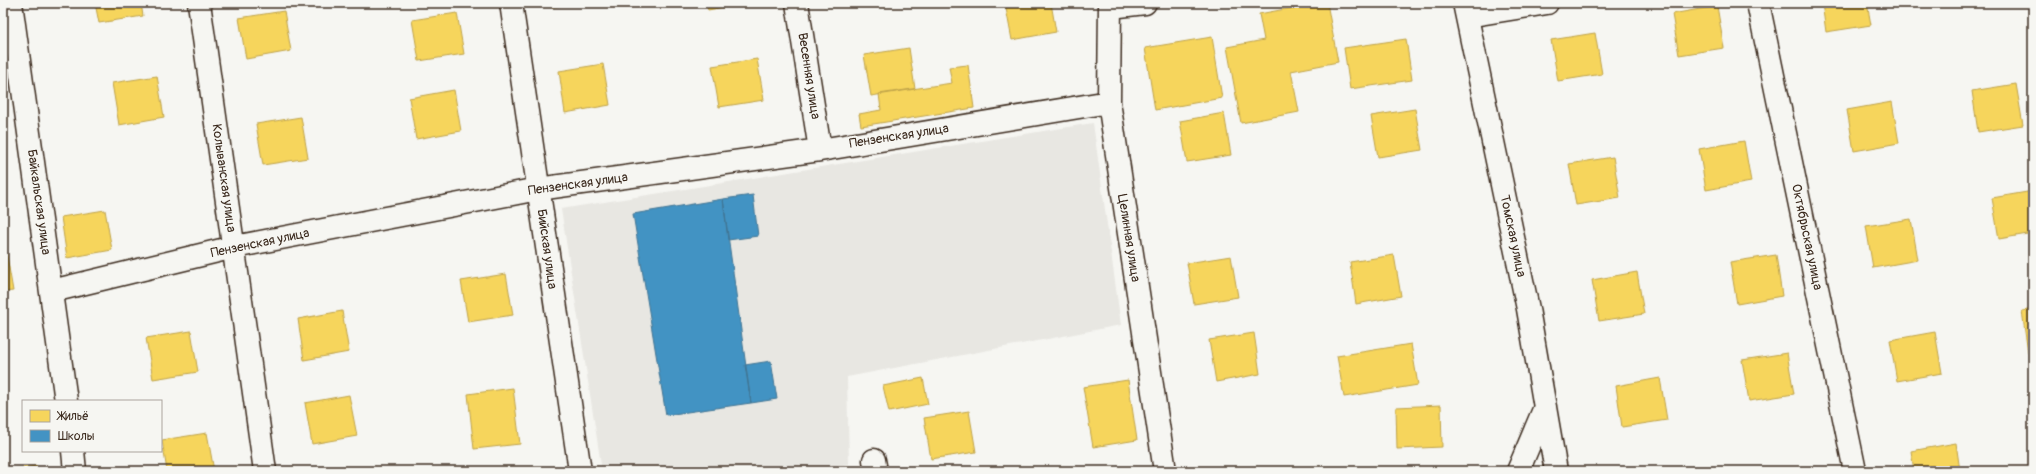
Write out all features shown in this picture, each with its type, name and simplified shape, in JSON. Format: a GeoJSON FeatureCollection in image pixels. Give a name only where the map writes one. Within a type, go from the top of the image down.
{"type":"FeatureCollection","features":[{"type":"Feature","properties":{"kind":"street","name":"Байкальская улица"},"geometry":{"type":"LineString","coordinates":[[11,3],[66,400]]}},
{"type":"Feature","properties":{"kind":"street","name":"Колыванская улица"},"geometry":{"type":"LineString","coordinates":[[198,3],[265,471]]}},
{"type":"Feature","properties":{"kind":"street","name":"Бийская улица"},"geometry":{"type":"LineString","coordinates":[[511,3],[580,471]]}},
{"type":"Feature","properties":{"kind":"street","name":"Весенняя улица"},"geometry":{"type":"LineString","coordinates":[[798,3],[820,150]]}},
{"type":"Feature","properties":{"kind":"street"},"geometry":{"type":"LineString","coordinates":[[1110,5],[1145,3]]}},
{"type":"Feature","properties":{"kind":"street"},"geometry":{"type":"LineString","coordinates":[[1466,10],[1546,3]]}},
{"type":"Feature","properties":{"kind":"street","name":"Октябрьская улица"},"geometry":{"type":"LineString","coordinates":[[1758,3],[1855,471]]}},
{"type":"Feature","properties":{"kind":"street","name":"Целинная улица"},"geometry":{"type":"LineString","coordinates":[[1110,5],[1109,102],[1165,471]]}},
{"type":"Feature","properties":{"kind":"street","name":"Томская улица"},"geometry":{"type":"LineString","coordinates":[[1466,10],[1528,309],[1556,471]]}},
{"type":"Feature","properties":{"kind":"street","name":"Пензенская улица"},"geometry":{"type":"LineString","coordinates":[[52,291],[234,247],[538,189],[820,150],[1109,102]]}},
{"type":"Feature","properties":{"kind":"street"},"geometry":{"type":"LineString","coordinates":[[1518,471],[1545,407]]}},
{"type":"Feature","properties":{"kind":"street"},"geometry":{"type":"LineString","coordinates":[[73,452],[75,471]]}},
{"type":"Feature","properties":{"kind":"shaded area"},"geometry":{"type":"Polygon","coordinates":[[[1093,123],[1121,325],[847,377],[849,464],[804,471],[602,471],[561,209],[1093,123]]]}},
{"type":"Feature","properties":{"kind":"building: Жильё"},"geometry":{"type":"Polygon","coordinates":[[[95,3],[141,3],[143,16],[99,23],[95,3]]]}},
{"type":"Feature","properties":{"kind":"building: Жильё"},"geometry":{"type":"Polygon","coordinates":[[[552,3],[574,3],[552,7],[552,3]]]}},
{"type":"Feature","properties":{"kind":"building: Жильё"},"geometry":{"type":"Polygon","coordinates":[[[706,3],[746,3],[708,10],[706,3]]]}},
{"type":"Feature","properties":{"kind":"building: Жильё"},"geometry":{"type":"Polygon","coordinates":[[[1005,3],[1051,3],[1056,32],[1012,40],[1005,3]]]}},
{"type":"Feature","properties":{"kind":"building: Жильё"},"geometry":{"type":"Polygon","coordinates":[[[1318,3],[1327,3],[1338,62],[1291,71],[1299,112],[1241,123],[1227,47],[1264,40],[1259,14],[1318,3]]]}},
{"type":"Feature","properties":{"kind":"building: Жильё"},"geometry":{"type":"Polygon","coordinates":[[[1822,3],[1867,3],[1871,25],[1826,32],[1822,3]]]}},
{"type":"Feature","properties":{"kind":"building: Жильё"},"geometry":{"type":"Polygon","coordinates":[[[1953,3],[1971,3],[1953,6],[1953,3]]]}},
{"type":"Feature","properties":{"kind":"building: Жильё"},"geometry":{"type":"Polygon","coordinates":[[[1717,6],[1724,48],[1679,55],[1672,14],[1717,6]]]}},
{"type":"Feature","properties":{"kind":"building: Жильё"},"geometry":{"type":"Polygon","coordinates":[[[284,11],[291,51],[246,59],[239,18],[284,11]]]}},
{"type":"Feature","properties":{"kind":"building: Жильё"},"geometry":{"type":"Polygon","coordinates":[[[457,13],[464,54],[419,61],[412,20],[457,13]]]}},
{"type":"Feature","properties":{"kind":"building: Жильё"},"geometry":{"type":"Polygon","coordinates":[[[1595,33],[1602,74],[1558,81],[1551,40],[1595,33]]]}},
{"type":"Feature","properties":{"kind":"building: Жильё"},"geometry":{"type":"Polygon","coordinates":[[[1212,37],[1222,98],[1155,110],[1145,48],[1212,37]]]}},
{"type":"Feature","properties":{"kind":"building: Жильё"},"geometry":{"type":"Polygon","coordinates":[[[1406,39],[1412,80],[1350,89],[1344,48],[1406,39]]]}},
{"type":"Feature","properties":{"kind":"building: Жильё"},"geometry":{"type":"Polygon","coordinates":[[[909,48],[915,89],[871,96],[864,55],[909,48]]]}},
{"type":"Feature","properties":{"kind":"building: Жильё"},"geometry":{"type":"Polygon","coordinates":[[[757,59],[764,100],[719,107],[712,66],[757,59]]]}},
{"type":"Feature","properties":{"kind":"building: Жильё"},"geometry":{"type":"Polygon","coordinates":[[[603,64],[610,105],[565,113],[559,71],[603,64]]]}},
{"type":"Feature","properties":{"kind":"building: Жильё"},"geometry":{"type":"Polygon","coordinates":[[[968,65],[974,108],[861,126],[859,114],[881,110],[879,94],[952,83],[949,67],[968,65]]]}},
{"type":"Feature","properties":{"kind":"building: Жильё"},"geometry":{"type":"Polygon","coordinates":[[[157,76],[164,117],[119,125],[112,83],[157,76]]]}},
{"type":"Feature","properties":{"kind":"building: Жильё"},"geometry":{"type":"Polygon","coordinates":[[[2016,84],[2023,125],[1978,132],[1972,91],[2016,84]]]}},
{"type":"Feature","properties":{"kind":"building: Жильё"},"geometry":{"type":"Polygon","coordinates":[[[454,90],[461,131],[416,139],[409,98],[454,90]]]}},
{"type":"Feature","properties":{"kind":"building: Жильё"},"geometry":{"type":"Polygon","coordinates":[[[1892,102],[1899,143],[1854,151],[1847,110],[1892,102]]]}},
{"type":"Feature","properties":{"kind":"building: Жильё"},"geometry":{"type":"Polygon","coordinates":[[[1415,109],[1422,150],[1378,157],[1371,116],[1415,109]]]}},
{"type":"Feature","properties":{"kind":"building: Жильё"},"geometry":{"type":"Polygon","coordinates":[[[1224,113],[1231,155],[1187,162],[1180,121],[1224,113]]]}},
{"type":"Feature","properties":{"kind":"building: Жильё"},"geometry":{"type":"Polygon","coordinates":[[[301,117],[308,158],[263,165],[256,124],[301,117]]]}},
{"type":"Feature","properties":{"kind":"building: Жильё"},"geometry":{"type":"Polygon","coordinates":[[[1744,141],[1751,182],[1706,190],[1699,149],[1744,141]]]}},
{"type":"Feature","properties":{"kind":"building: Жильё"},"geometry":{"type":"Polygon","coordinates":[[[1613,157],[1620,198],[1576,205],[1569,164],[1613,157]]]}},
{"type":"Feature","properties":{"kind":"building: Жильё"},"geometry":{"type":"Polygon","coordinates":[[[2033,191],[2033,233],[1999,239],[1992,198],[2033,191]]]}},
{"type":"Feature","properties":{"kind":"building: Жильё"},"geometry":{"type":"Polygon","coordinates":[[[105,210],[112,250],[67,258],[61,217],[105,210]]]}},
{"type":"Feature","properties":{"kind":"building: Жильё"},"geometry":{"type":"Polygon","coordinates":[[[1911,219],[1918,260],[1873,268],[1866,226],[1911,219]]]}},
{"type":"Feature","properties":{"kind":"building: Жильё"},"geometry":{"type":"Polygon","coordinates":[[[3,250],[6,250],[13,291],[3,292],[3,250]]]}},
{"type":"Feature","properties":{"kind":"building: Жильё"},"geometry":{"type":"Polygon","coordinates":[[[1394,255],[1401,296],[1356,304],[1350,262],[1394,255]]]}},
{"type":"Feature","properties":{"kind":"building: Жильё"},"geometry":{"type":"Polygon","coordinates":[[[1776,255],[1782,296],[1737,304],[1730,262],[1776,255]]]}},
{"type":"Feature","properties":{"kind":"building: Жильё"},"geometry":{"type":"Polygon","coordinates":[[[1231,256],[1238,297],[1194,304],[1187,263],[1231,256]]]}},
{"type":"Feature","properties":{"kind":"building: Жильё"},"geometry":{"type":"Polygon","coordinates":[[[1637,272],[1644,314],[1599,321],[1592,280],[1637,272]]]}},
{"type":"Feature","properties":{"kind":"building: Жильё"},"geometry":{"type":"Polygon","coordinates":[[[506,274],[513,315],[468,322],[461,281],[506,274]]]}},
{"type":"Feature","properties":{"kind":"building: Жильё"},"geometry":{"type":"Polygon","coordinates":[[[2033,309],[2033,352],[2028,353],[2022,311],[2033,309]]]}},
{"type":"Feature","properties":{"kind":"building: Жильё"},"geometry":{"type":"Polygon","coordinates":[[[342,311],[349,352],[304,360],[298,319],[342,311]]]}},
{"type":"Feature","properties":{"kind":"building: Жильё"},"geometry":{"type":"Polygon","coordinates":[[[191,331],[198,372],[153,379],[146,338],[191,331]]]}},
{"type":"Feature","properties":{"kind":"building: Жильё"},"geometry":{"type":"Polygon","coordinates":[[[1935,332],[1942,373],[1897,381],[1890,340],[1935,332]]]}},
{"type":"Feature","properties":{"kind":"building: Жильё"},"geometry":{"type":"Polygon","coordinates":[[[1254,333],[1260,374],[1216,382],[1209,340],[1254,333]]]}},
{"type":"Feature","properties":{"kind":"building: Жильё"},"geometry":{"type":"Polygon","coordinates":[[[1411,344],[1418,385],[1344,397],[1337,356],[1411,344]]]}},
{"type":"Feature","properties":{"kind":"building: Жильё"},"geometry":{"type":"Polygon","coordinates":[[[1787,353],[1794,394],[1749,401],[1742,360],[1787,353]]]}},
{"type":"Feature","properties":{"kind":"building: Жильё"},"geometry":{"type":"Polygon","coordinates":[[[923,378],[928,404],[889,412],[883,386],[923,378]]]}},
{"type":"Feature","properties":{"kind":"building: Жильё"},"geometry":{"type":"Polygon","coordinates":[[[1660,378],[1667,420],[1622,427],[1616,386],[1660,378]]]}},
{"type":"Feature","properties":{"kind":"building: Жильё"},"geometry":{"type":"Polygon","coordinates":[[[1128,380],[1137,440],[1093,447],[1083,387],[1128,380]]]}},
{"type":"Feature","properties":{"kind":"building: Жильё"},"geometry":{"type":"Polygon","coordinates":[[[513,388],[520,444],[474,449],[468,394],[513,388]]]}},
{"type":"Feature","properties":{"kind":"building: Жильё"},"geometry":{"type":"Polygon","coordinates":[[[349,395],[357,436],[312,444],[305,403],[349,395]]]}},
{"type":"Feature","properties":{"kind":"building: Жильё"},"geometry":{"type":"Polygon","coordinates":[[[1441,405],[1442,447],[1397,449],[1396,407],[1441,405]]]}},
{"type":"Feature","properties":{"kind":"building: Жильё"},"geometry":{"type":"Polygon","coordinates":[[[969,411],[976,452],[931,459],[924,418],[969,411]]]}},
{"type":"Feature","properties":{"kind":"building: Жильё"},"geometry":{"type":"Polygon","coordinates":[[[207,433],[214,471],[167,471],[162,440],[207,433]]]}},
{"type":"Feature","properties":{"kind":"building: Жильё"},"geometry":{"type":"Polygon","coordinates":[[[1956,443],[1960,471],[1914,471],[1911,451],[1956,443]]]}},
{"type":"Feature","properties":{"kind":"building: Жильё"},"geometry":{"type":"Polygon","coordinates":[[[37,466],[38,471],[3,471],[3,470],[37,466]]]}},
{"type":"Feature","properties":{"kind":"building: Жильё"},"geometry":{"type":"Polygon","coordinates":[[[1817,467],[1817,471],[1792,471],[1817,467]]]}},
{"type":"Feature","properties":{"kind":"building: Школы"},"geometry":{"type":"Polygon","coordinates":[[[753,195],[758,236],[728,240],[723,199],[753,195]]]}},
{"type":"Feature","properties":{"kind":"building: Школы"},"geometry":{"type":"Polygon","coordinates":[[[723,199],[751,403],[666,415],[633,214],[723,199]]]}},
{"type":"Feature","properties":{"kind":"building: Школы"},"geometry":{"type":"Polygon","coordinates":[[[771,361],[777,399],[751,403],[745,365],[771,361]]]}}]}
